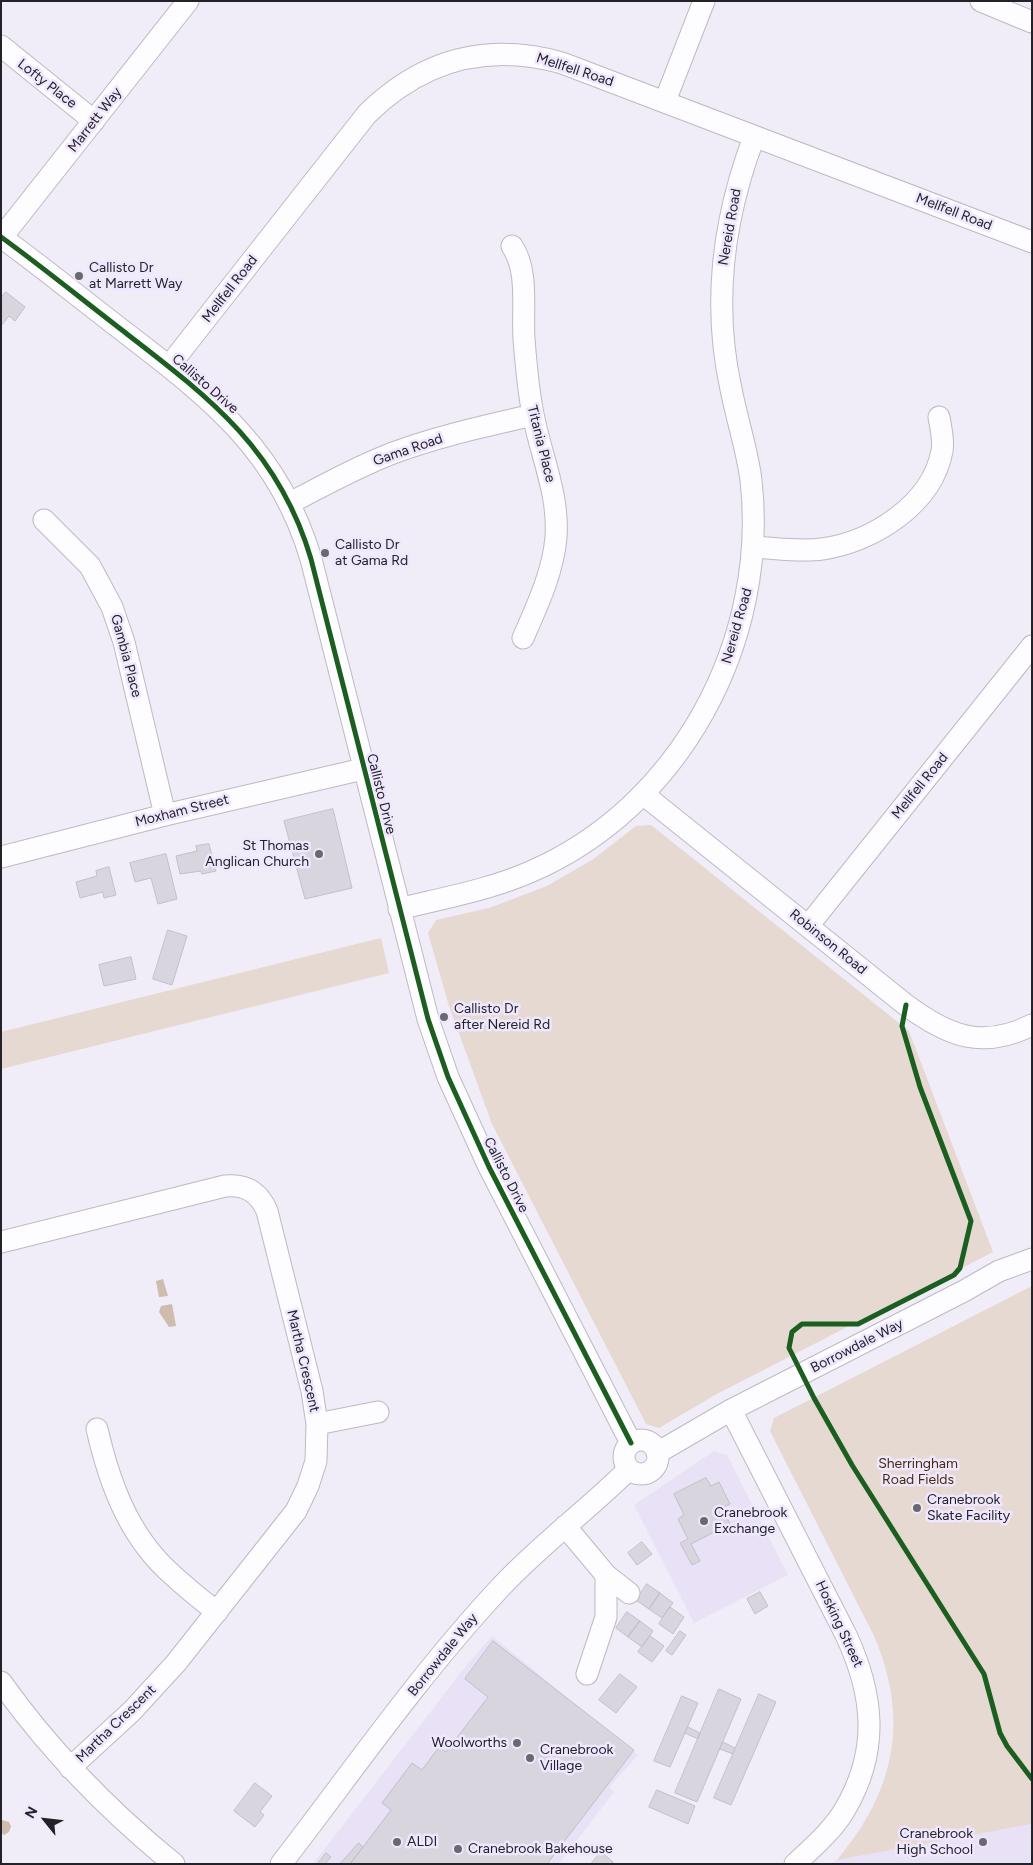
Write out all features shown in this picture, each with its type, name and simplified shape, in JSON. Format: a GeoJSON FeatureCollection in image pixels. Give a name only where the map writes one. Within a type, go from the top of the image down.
{"type":"FeatureCollection","features":[{"type":"Feature","properties":{"kind":"street","name":"Marrett Way"},"geometry":{"type":"LineString","coordinates":[[2,237],[188,1]]}},
{"type":"Feature","properties":{"kind":"street"},"geometry":{"type":"LineString","coordinates":[[665,101],[704,1]]}},
{"type":"Feature","properties":{"kind":"street"},"geometry":{"type":"LineString","coordinates":[[981,1],[1032,22]]}},
{"type":"Feature","properties":{"kind":"street","name":"Lofty Place"},"geometry":{"type":"LineString","coordinates":[[1,46],[94,121]]}},
{"type":"Feature","properties":{"kind":"street","name":"Mellfell Road"},"geometry":{"type":"LineString","coordinates":[[169,366],[367,114],[394,90],[421,73],[464,58],[517,53],[562,63],[1032,242]]}},
{"type":"Feature","properties":{"kind":"street","name":"Nereid Road"},"geometry":{"type":"LineString","coordinates":[[399,909],[499,884],[530,873],[593,836],[643,794],[685,741],[718,686],[742,620],[749,591],[753,547],[751,478],[731,390],[721,320],[721,280],[725,241],[733,200],[754,137]]}},
{"type":"Feature","properties":{"kind":"street","name":"Callisto Drive"},"geometry":{"type":"LineString","coordinates":[[2,237],[210,400],[239,430],[268,468],[290,503],[303,531],[311,559],[428,1019],[465,1117],[631,1443]]}},
{"type":"Feature","properties":{"kind":"street","name":"Titania Place"},"geometry":{"type":"LineString","coordinates":[[512,246],[518,256],[521,272],[525,350],[533,415],[553,492],[556,537],[546,582],[523,638]]}},
{"type":"Feature","properties":{"kind":"street","name":"Gama Road"},"geometry":{"type":"LineString","coordinates":[[290,503],[344,474],[392,454],[438,438],[533,415]]}},
{"type":"Feature","properties":{"kind":"street"},"geometry":{"type":"LineString","coordinates":[[753,547],[798,550],[820,549],[851,542],[881,528],[911,504],[934,475],[939,463],[943,439],[939,417]]}},
{"type":"Feature","properties":{"kind":"street","name":"Gambia Place"},"geometry":{"type":"LineString","coordinates":[[44,520],[90,566],[112,607],[124,642],[165,815]]}},
{"type":"Feature","properties":{"kind":"street","name":"Mellfell Road"},"geometry":{"type":"LineString","coordinates":[[808,926],[1032,646]]}},
{"type":"Feature","properties":{"kind":"street","name":"Moxham Street"},"geometry":{"type":"LineString","coordinates":[[1,857],[165,815],[363,769]]}},
{"type":"Feature","properties":{"kind":"street","name":"Robinson Road"},"geometry":{"type":"LineString","coordinates":[[643,794],[906,1005],[941,1028],[960,1036],[985,1038],[1013,1034],[1032,1026]]}},
{"type":"Feature","properties":{"kind":"street","name":"Martha Crescent"},"geometry":{"type":"LineString","coordinates":[[1,1242],[225,1186],[241,1186],[253,1191],[261,1199],[267,1210],[312,1391],[317,1424],[316,1461],[302,1499],[288,1521],[217,1612],[149,1693],[70,1768]]}},
{"type":"Feature","properties":{"kind":"street","name":"Borrowdale Way"},"geometry":{"type":"LineString","coordinates":[[657,1453],[731,1410],[964,1291],[999,1271],[1032,1259]]}},
{"type":"Feature","properties":{"kind":"street","name":"Hosking Street"},"geometry":{"type":"LineString","coordinates":[[731,1410],[846,1635],[858,1662],[867,1691],[869,1735],[864,1765],[857,1786],[844,1812],[816,1844],[795,1864]]}},
{"type":"Feature","properties":{"kind":"street"},"geometry":{"type":"LineString","coordinates":[[317,1424],[378,1412]]}},
{"type":"Feature","properties":{"kind":"street"},"geometry":{"type":"LineString","coordinates":[[97,1429],[112,1485],[132,1526],[166,1570],[217,1612]]}},
{"type":"Feature","properties":{"kind":"street"},"geometry":{"type":"LineString","coordinates":[[636,1440],[647,1441],[652,1444],[657,1453],[656,1464],[649,1472],[639,1474],[629,1469],[624,1456],[631,1443],[636,1440]]}},
{"type":"Feature","properties":{"kind":"street","name":"Borrowdale Way"},"geometry":{"type":"LineString","coordinates":[[281,1864],[468,1623],[504,1584],[629,1469]]}},
{"type":"Feature","properties":{"kind":"street"},"geometry":{"type":"LineString","coordinates":[[565,1526],[606,1575],[629,1593]]}},
{"type":"Feature","properties":{"kind":"street"},"geometry":{"type":"LineString","coordinates":[[587,1674],[606,1618],[606,1575]]}},
{"type":"Feature","properties":{"kind":"street"},"geometry":{"type":"LineString","coordinates":[[1,1682],[38,1731],[70,1768],[120,1818],[174,1864]]}},
{"type":"Feature","properties":{"kind":"shaded area"},"geometry":{"type":"Polygon","coordinates":[[[163,1279],[168,1296],[159,1297],[156,1281],[163,1279]]]}},
{"type":"Feature","properties":{"kind":"shaded area"},"geometry":{"type":"Polygon","coordinates":[[[172,1304],[176,1326],[169,1327],[159,1312],[161,1306],[172,1304]]]}},
{"type":"Feature","properties":{"kind":"shaded area"},"geometry":{"type":"Polygon","coordinates":[[[714,1451],[727,1455],[788,1575],[694,1623],[634,1505],[714,1451]]]}},
{"type":"Feature","properties":{"kind":"shaded area","name":"Cranebrook Village"},"geometry":{"type":"Polygon","coordinates":[[[492,1636],[638,1755],[609,1787],[614,1792],[559,1864],[313,1864],[465,1667],[492,1636]]]}},
{"type":"Feature","properties":{"kind":"shaded area"},"geometry":{"type":"Polygon","coordinates":[[[1,1817],[2,1820],[9,1822],[11,1826],[9,1832],[4,1835],[1,1832],[1,1817]]]}},
{"type":"Feature","properties":{"kind":"shaded area","name":"Cranebrook High School"},"geometry":{"type":"Polygon","coordinates":[[[1032,1824],[1032,1864],[832,1864],[837,1860],[1032,1824]]]}},
{"type":"Feature","properties":{"kind":"green space"},"geometry":{"type":"Polygon","coordinates":[[[651,825],[909,1031],[993,1252],[715,1395],[659,1428],[646,1424],[492,1124],[449,1006],[428,933],[436,920],[489,908],[547,886],[592,860],[636,826],[651,825]]]}},
{"type":"Feature","properties":{"kind":"green space"},"geometry":{"type":"Polygon","coordinates":[[[381,938],[389,973],[1,1069],[1,1032],[381,938]]]}},
{"type":"Feature","properties":{"kind":"green space","name":"Sherringham Road Fields"},"geometry":{"type":"Polygon","coordinates":[[[1030,1287],[1032,1288],[1032,1824],[837,1860],[857,1834],[872,1808],[884,1781],[891,1754],[893,1726],[892,1697],[885,1667],[874,1636],[770,1431],[774,1418],[1030,1287]]]}},
{"type":"Feature","properties":{"kind":"building"},"geometry":{"type":"Polygon","coordinates":[[[6,292],[25,307],[15,321],[9,316],[1,326],[1,298],[6,292]]]}},
{"type":"Feature","properties":{"kind":"building","name":"St Thomas Anglican Church"},"geometry":{"type":"Polygon","coordinates":[[[333,809],[352,888],[305,899],[284,821],[333,809]]]}},
{"type":"Feature","properties":{"kind":"building"},"geometry":{"type":"Polygon","coordinates":[[[209,844],[216,871],[202,874],[201,871],[180,874],[176,856],[197,851],[196,846],[209,844]]]}},
{"type":"Feature","properties":{"kind":"building"},"geometry":{"type":"Polygon","coordinates":[[[166,854],[177,899],[158,904],[151,878],[135,882],[130,863],[166,854]]]}},
{"type":"Feature","properties":{"kind":"building"},"geometry":{"type":"Polygon","coordinates":[[[109,867],[116,895],[104,898],[103,892],[80,898],[76,882],[97,876],[96,871],[109,867]]]}},
{"type":"Feature","properties":{"kind":"building"},"geometry":{"type":"Polygon","coordinates":[[[168,930],[187,936],[172,985],[153,979],[168,930]]]}},
{"type":"Feature","properties":{"kind":"building"},"geometry":{"type":"Polygon","coordinates":[[[131,957],[136,979],[104,986],[99,965],[131,957]]]}},
{"type":"Feature","properties":{"kind":"building","name":"Cranebrook Exchange"},"geometry":{"type":"Polygon","coordinates":[[[706,1478],[711,1486],[719,1482],[730,1504],[722,1508],[730,1524],[691,1544],[700,1561],[692,1565],[680,1543],[688,1539],[678,1519],[684,1515],[674,1494],[706,1478]]]}},
{"type":"Feature","properties":{"kind":"building"},"geometry":{"type":"Polygon","coordinates":[[[642,1542],[652,1554],[637,1565],[628,1553],[642,1542]]]}},
{"type":"Feature","properties":{"kind":"building"},"geometry":{"type":"Polygon","coordinates":[[[647,1584],[660,1593],[649,1609],[636,1600],[647,1584]]]}},
{"type":"Feature","properties":{"kind":"building"},"geometry":{"type":"Polygon","coordinates":[[[760,1592],[768,1606],[755,1614],[747,1599],[760,1592]]]}},
{"type":"Feature","properties":{"kind":"building"},"geometry":{"type":"Polygon","coordinates":[[[660,1593],[673,1603],[662,1618],[649,1609],[660,1593]]]}},
{"type":"Feature","properties":{"kind":"building"},"geometry":{"type":"Polygon","coordinates":[[[670,1607],[684,1617],[673,1634],[659,1624],[670,1607]]]}},
{"type":"Feature","properties":{"kind":"building"},"geometry":{"type":"Polygon","coordinates":[[[627,1612],[640,1621],[628,1637],[616,1628],[627,1612]]]}},
{"type":"Feature","properties":{"kind":"building"},"geometry":{"type":"Polygon","coordinates":[[[640,1621],[653,1631],[642,1647],[628,1637],[640,1621]]]}},
{"type":"Feature","properties":{"kind":"building"},"geometry":{"type":"Polygon","coordinates":[[[680,1631],[686,1635],[672,1655],[666,1651],[680,1631]]]}},
{"type":"Feature","properties":{"kind":"building"},"geometry":{"type":"Polygon","coordinates":[[[650,1636],[664,1646],[652,1662],[638,1652],[650,1636]]]}},
{"type":"Feature","properties":{"kind":"building","name":"Cranebrook Village"},"geometry":{"type":"Polygon","coordinates":[[[493,1641],[634,1750],[547,1864],[350,1864],[391,1810],[382,1803],[412,1763],[422,1770],[439,1747],[446,1752],[488,1697],[465,1679],[493,1641]]]}},
{"type":"Feature","properties":{"kind":"building"},"geometry":{"type":"Polygon","coordinates":[[[620,1674],[637,1687],[616,1713],[599,1700],[620,1674]]]}},
{"type":"Feature","properties":{"kind":"building"},"geometry":{"type":"Polygon","coordinates":[[[719,1689],[741,1699],[697,1802],[675,1793],[719,1689]]]}},
{"type":"Feature","properties":{"kind":"building"},"geometry":{"type":"Polygon","coordinates":[[[759,1694],[776,1702],[731,1805],[714,1798],[759,1694]]]}},
{"type":"Feature","properties":{"kind":"building"},"geometry":{"type":"Polygon","coordinates":[[[682,1696],[698,1703],[670,1767],[654,1761],[682,1696]]]}},
{"type":"Feature","properties":{"kind":"building"},"geometry":{"type":"Polygon","coordinates":[[[688,1727],[700,1733],[698,1739],[685,1733],[688,1727]]]}},
{"type":"Feature","properties":{"kind":"building"},"geometry":{"type":"Polygon","coordinates":[[[723,1742],[735,1748],[733,1754],[720,1749],[723,1742]]]}},
{"type":"Feature","properties":{"kind":"building"},"geometry":{"type":"Polygon","coordinates":[[[255,1783],[272,1796],[260,1812],[264,1815],[255,1827],[234,1811],[255,1783]]]}},
{"type":"Feature","properties":{"kind":"building"},"geometry":{"type":"Polygon","coordinates":[[[657,1790],[695,1806],[688,1824],[649,1807],[657,1790]]]}},
{"type":"Feature","properties":{"kind":"building"},"geometry":{"type":"Polygon","coordinates":[[[359,1843],[363,1847],[350,1864],[340,1864],[359,1843]]]}},
{"type":"Feature","properties":{"kind":"building"},"geometry":{"type":"Polygon","coordinates":[[[601,1852],[613,1862],[612,1864],[591,1864],[601,1852]]]}},
{"type":"Feature","properties":{"kind":"building"},"geometry":{"type":"Polygon","coordinates":[[[326,1853],[331,1857],[325,1864],[318,1864],[326,1853]]]}},
{"type":"Feature","properties":{"kind":"cycle path"},"geometry":{"type":"LineString","coordinates":[[1,237],[181,376],[235,426],[259,454],[279,485],[297,520],[311,559],[428,1019],[448,1077],[489,1167],[631,1443]]}},
{"type":"Feature","properties":{"kind":"cycle path"},"geometry":{"type":"LineString","coordinates":[[906,1005],[902,1026],[920,1087],[971,1221],[960,1268],[954,1275],[858,1324],[802,1324],[792,1332],[789,1348],[814,1398],[852,1465],[984,1674],[1000,1733],[1007,1746],[1032,1779]]}},
{"type":"Feature","properties":{"kind":"place","name":"Callisto Dr at Marrett Way"},"geometry":{"type":"Point","coordinates":[79,276]}},
{"type":"Feature","properties":{"kind":"place","name":"Callisto Dr at Gama Rd"},"geometry":{"type":"Point","coordinates":[325,553]}},
{"type":"Feature","properties":{"kind":"place","name":"St Thomas Anglican Church"},"geometry":{"type":"Point","coordinates":[319,854]}},
{"type":"Feature","properties":{"kind":"place","name":"Callisto Dr after Nereid Rd"},"geometry":{"type":"Point","coordinates":[444,1017]}},
{"type":"Feature","properties":{"kind":"place","name":"Cranebrook Skate Facility"},"geometry":{"type":"Point","coordinates":[917,1508]}},
{"type":"Feature","properties":{"kind":"place","name":"Cranebrook Exchange"},"geometry":{"type":"Point","coordinates":[704,1521]}},
{"type":"Feature","properties":{"kind":"place","name":"Woolworths"},"geometry":{"type":"Point","coordinates":[517,1743]}},
{"type":"Feature","properties":{"kind":"place","name":"Cranebrook Village"},"geometry":{"type":"Point","coordinates":[530,1758]}},
{"type":"Feature","properties":{"kind":"place","name":"ALDI"},"geometry":{"type":"Point","coordinates":[397,1842]}},
{"type":"Feature","properties":{"kind":"place","name":"Cranebrook High School"},"geometry":{"type":"Point","coordinates":[983,1842]}},
{"type":"Feature","properties":{"kind":"place","name":"Cranebrook Bakehouse"},"geometry":{"type":"Point","coordinates":[458,1849]}}]}
